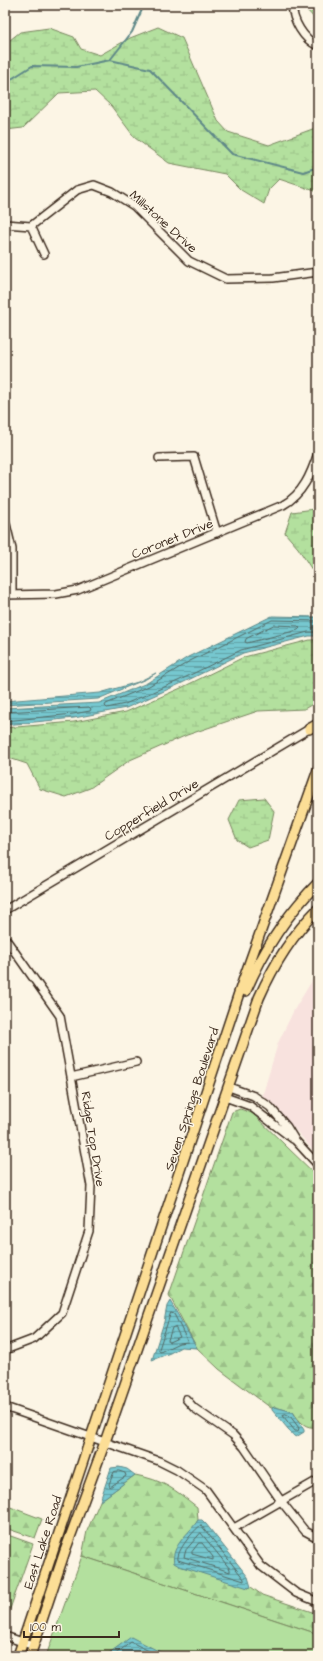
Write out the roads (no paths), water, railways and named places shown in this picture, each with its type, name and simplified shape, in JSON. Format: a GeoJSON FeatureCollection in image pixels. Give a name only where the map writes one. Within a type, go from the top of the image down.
{"type":"FeatureCollection","features":[{"type":"Feature","properties":{"kind":"main road"},"geometry":{"type":"LineString","coordinates":[[314,728],[318,724]]}},
{"type":"Feature","properties":{"kind":"main road","name":"Seven Springs Boulevard"},"geometry":{"type":"LineString","coordinates":[[91,1437],[196,1126],[242,984],[318,770]]}},
{"type":"Feature","properties":{"kind":"main road"},"geometry":{"type":"LineString","coordinates":[[196,1126],[242,1000],[260,961],[283,924],[298,904],[318,884]]}},
{"type":"Feature","properties":{"kind":"main road"},"geometry":{"type":"LineString","coordinates":[[105,1442],[259,998],[283,950],[301,926],[318,909]]}},
{"type":"Feature","properties":{"kind":"main road","name":"East Lake Road"},"geometry":{"type":"LineString","coordinates":[[18,1656],[91,1437]]}},
{"type":"Feature","properties":{"kind":"main road","name":"East Lake Road"},"geometry":{"type":"LineString","coordinates":[[30,1656],[65,1551],[105,1442]]}},
{"type":"Feature","properties":{"kind":"street"},"geometry":{"type":"LineString","coordinates":[[292,5],[294,19],[298,26],[305,37],[318,46]]}},
{"type":"Feature","properties":{"kind":"street","name":"Millstone Drive"},"geometry":{"type":"LineString","coordinates":[[31,226],[76,190],[94,185],[112,192],[134,206],[189,261],[226,279],[272,278],[318,272]]}},
{"type":"Feature","properties":{"kind":"street"},"geometry":{"type":"LineString","coordinates":[[5,224],[31,226],[44,254]]}},
{"type":"Feature","properties":{"kind":"street","name":"Coronet Drive"},"geometry":{"type":"LineString","coordinates":[[9,595],[56,594],[78,590],[289,502],[296,496],[305,484],[311,473],[318,453]]}},
{"type":"Feature","properties":{"kind":"street"},"geometry":{"type":"LineString","coordinates":[[159,458],[194,457],[217,533]]}},
{"type":"Feature","properties":{"kind":"street"},"geometry":{"type":"LineString","coordinates":[[5,520],[12,549],[9,595]]}},
{"type":"Feature","properties":{"kind":"street","name":"Copperfield Drive"},"geometry":{"type":"LineString","coordinates":[[5,910],[314,728]]}},
{"type":"Feature","properties":{"kind":"street","name":"Ridge Top Drive"},"geometry":{"type":"LineString","coordinates":[[5,938],[60,1016],[91,1186],[89,1231],[62,1313],[34,1339],[5,1350]]}},
{"type":"Feature","properties":{"kind":"street"},"geometry":{"type":"LineString","coordinates":[[71,1077],[136,1062]]}},
{"type":"Feature","properties":{"kind":"street"},"geometry":{"type":"LineString","coordinates":[[229,1087],[254,1096],[270,1107],[287,1127],[295,1140]]}},
{"type":"Feature","properties":{"kind":"street"},"geometry":{"type":"LineString","coordinates":[[225,1097],[250,1106],[295,1140],[318,1165]]}},
{"type":"Feature","properties":{"kind":"street"},"geometry":{"type":"LineString","coordinates":[[186,1399],[194,1408],[233,1436],[244,1447],[281,1501],[305,1531],[318,1538]]}},
{"type":"Feature","properties":{"kind":"street"},"geometry":{"type":"LineString","coordinates":[[5,1407],[159,1461],[177,1470],[206,1490],[261,1566],[296,1593],[318,1602]]}},
{"type":"Feature","properties":{"kind":"street"},"geometry":{"type":"LineString","coordinates":[[234,1528],[318,1480]]}},
{"type":"Feature","properties":{"kind":"street"},"geometry":{"type":"LineString","coordinates":[[5,1636],[34,1646]]}},
{"type":"Feature","properties":{"kind":"water"},"geometry":{"type":"Polygon","coordinates":[[[272,616],[318,617],[318,636],[309,636],[243,653],[180,684],[126,708],[74,718],[5,725],[5,708],[99,703],[147,683],[188,657],[272,616]]]}},
{"type":"Feature","properties":{"kind":"water"},"geometry":{"type":"Polygon","coordinates":[[[156,673],[146,679],[98,699],[5,705],[5,701],[100,693],[138,682],[156,673]]]}},
{"type":"Feature","properties":{"kind":"water"},"geometry":{"type":"Polygon","coordinates":[[[170,1301],[197,1348],[181,1347],[152,1360],[164,1322],[167,1306],[170,1301]]]}},
{"type":"Feature","properties":{"kind":"water"},"geometry":{"type":"Polygon","coordinates":[[[275,1407],[293,1412],[304,1432],[296,1437],[294,1436],[272,1410],[272,1408],[275,1407]]]}},
{"type":"Feature","properties":{"kind":"water"},"geometry":{"type":"Polygon","coordinates":[[[119,1467],[127,1469],[135,1475],[100,1501],[111,1468],[119,1467]]]}},
{"type":"Feature","properties":{"kind":"water"},"geometry":{"type":"Polygon","coordinates":[[[198,1520],[202,1520],[206,1524],[248,1577],[251,1587],[248,1588],[179,1566],[174,1563],[175,1551],[178,1545],[198,1520]]]}},
{"type":"Feature","properties":{"kind":"water"},"geometry":{"type":"Polygon","coordinates":[[[131,1637],[168,1656],[105,1656],[131,1637]]]}},
{"type":"Feature","properties":{"kind":"waterway"},"geometry":{"type":"LineString","coordinates":[[5,83],[32,66],[76,67],[110,60],[132,32],[144,5]]}},
{"type":"Feature","properties":{"kind":"waterway"},"geometry":{"type":"LineString","coordinates":[[110,60],[150,69],[232,154],[303,172],[318,167]]}}]}
